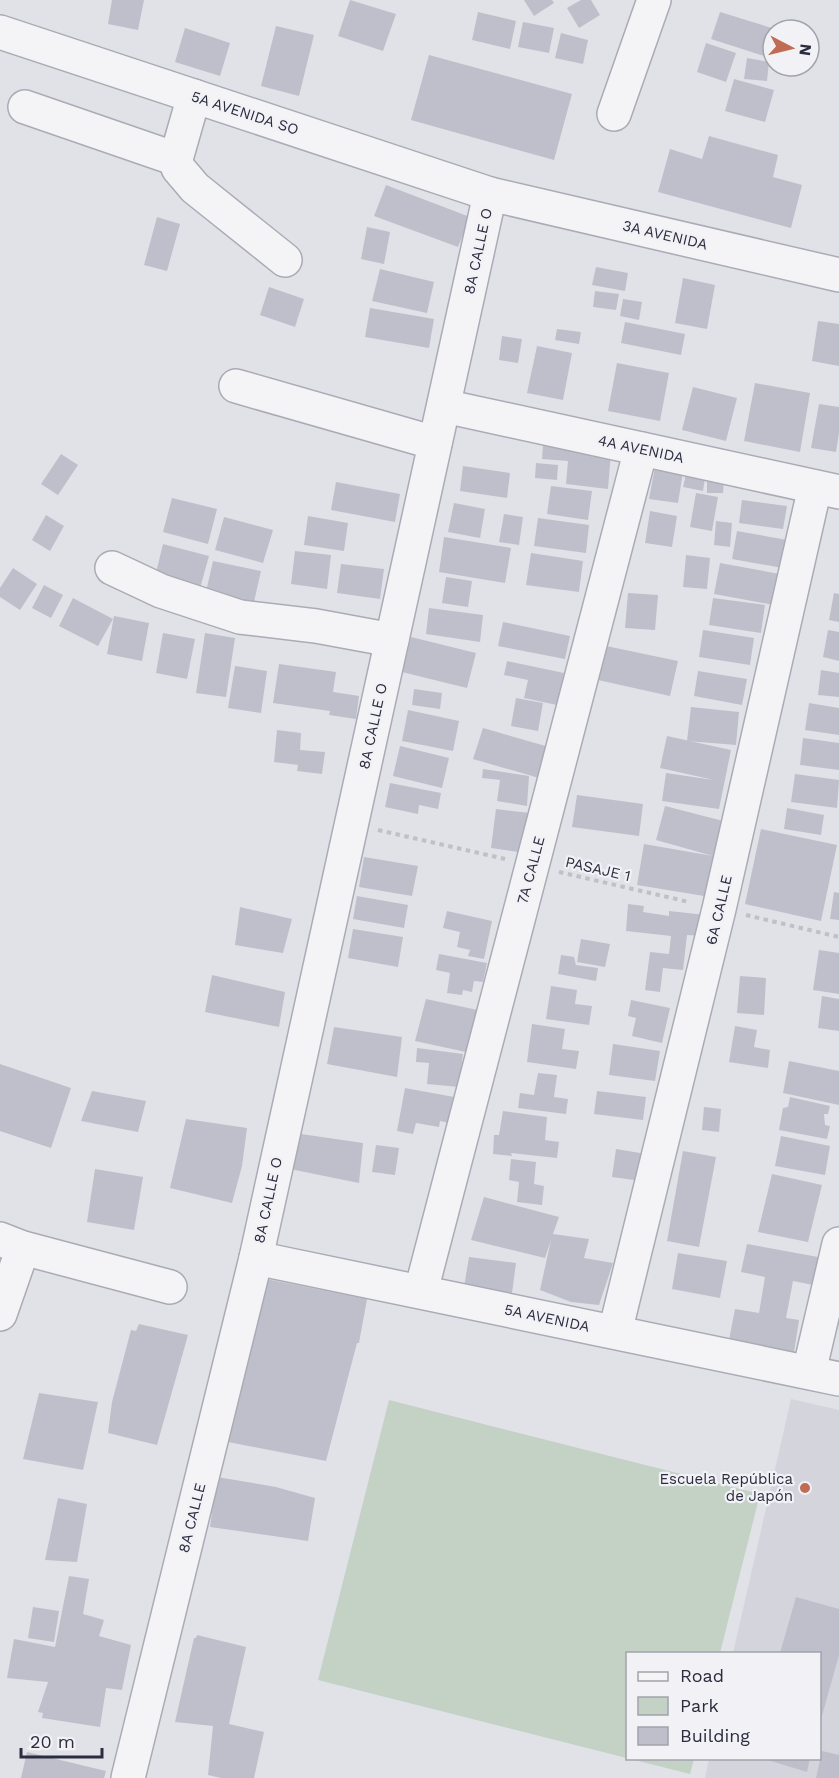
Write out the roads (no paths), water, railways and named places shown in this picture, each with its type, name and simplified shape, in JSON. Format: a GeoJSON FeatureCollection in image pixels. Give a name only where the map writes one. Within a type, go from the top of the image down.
{"type":"FeatureCollection","features":[{"type":"Feature","properties":{"kind":"street"},"geometry":{"type":"LineString","coordinates":[[614,114],[654,0]]}},
{"type":"Feature","properties":{"kind":"street","name":"5A AVENIDA SO"},"geometry":{"type":"LineString","coordinates":[[0,32],[490,194]]}},
{"type":"Feature","properties":{"kind":"street"},"geometry":{"type":"LineString","coordinates":[[194,96],[176,159],[177,168],[195,188],[285,260]]}},
{"type":"Feature","properties":{"kind":"street"},"geometry":{"type":"LineString","coordinates":[[25,107],[176,159]]}},
{"type":"Feature","properties":{"kind":"street","name":"3A AVENIDA"},"geometry":{"type":"LineString","coordinates":[[490,194],[839,276]]}},
{"type":"Feature","properties":{"kind":"street","name":"8A CALLE O"},"geometry":{"type":"LineString","coordinates":[[256,1258],[490,194]]}},
{"type":"Feature","properties":{"kind":"street"},"geometry":{"type":"LineString","coordinates":[[236,386],[435,443]]}},
{"type":"Feature","properties":{"kind":"street","name":"4A AVENIDA"},"geometry":{"type":"LineString","coordinates":[[444,406],[827,489]]}},
{"type":"Feature","properties":{"kind":"street","name":"7A CALLE"},"geometry":{"type":"LineString","coordinates":[[421,1291],[641,449]]}},
{"type":"Feature","properties":{"kind":"street","name":"6A CALLE"},"geometry":{"type":"LineString","coordinates":[[615,1332],[719,909],[827,489]]}},
{"type":"Feature","properties":{"kind":"street"},"geometry":{"type":"LineString","coordinates":[[112,568],[161,591],[240,617],[316,626],[392,640]]}},
{"type":"Feature","properties":{"kind":"street"},"geometry":{"type":"LineString","coordinates":[[0,1314],[12,1244],[170,1287]]}},
{"type":"Feature","properties":{"kind":"street"},"geometry":{"type":"LineString","coordinates":[[824,1376],[839,1244]]}},
{"type":"Feature","properties":{"kind":"street","name":"5A AVENIDA"},"geometry":{"type":"LineString","coordinates":[[256,1258],[824,1376]]}},
{"type":"Feature","properties":{"kind":"street","name":"8A CALLE"},"geometry":{"type":"LineString","coordinates":[[128,1778],[256,1258]]}},
{"type":"Feature","properties":{"kind":"place","name":"Escuela República de Japón"},"geometry":{"type":"Point","coordinates":[805,1488]}}]}
